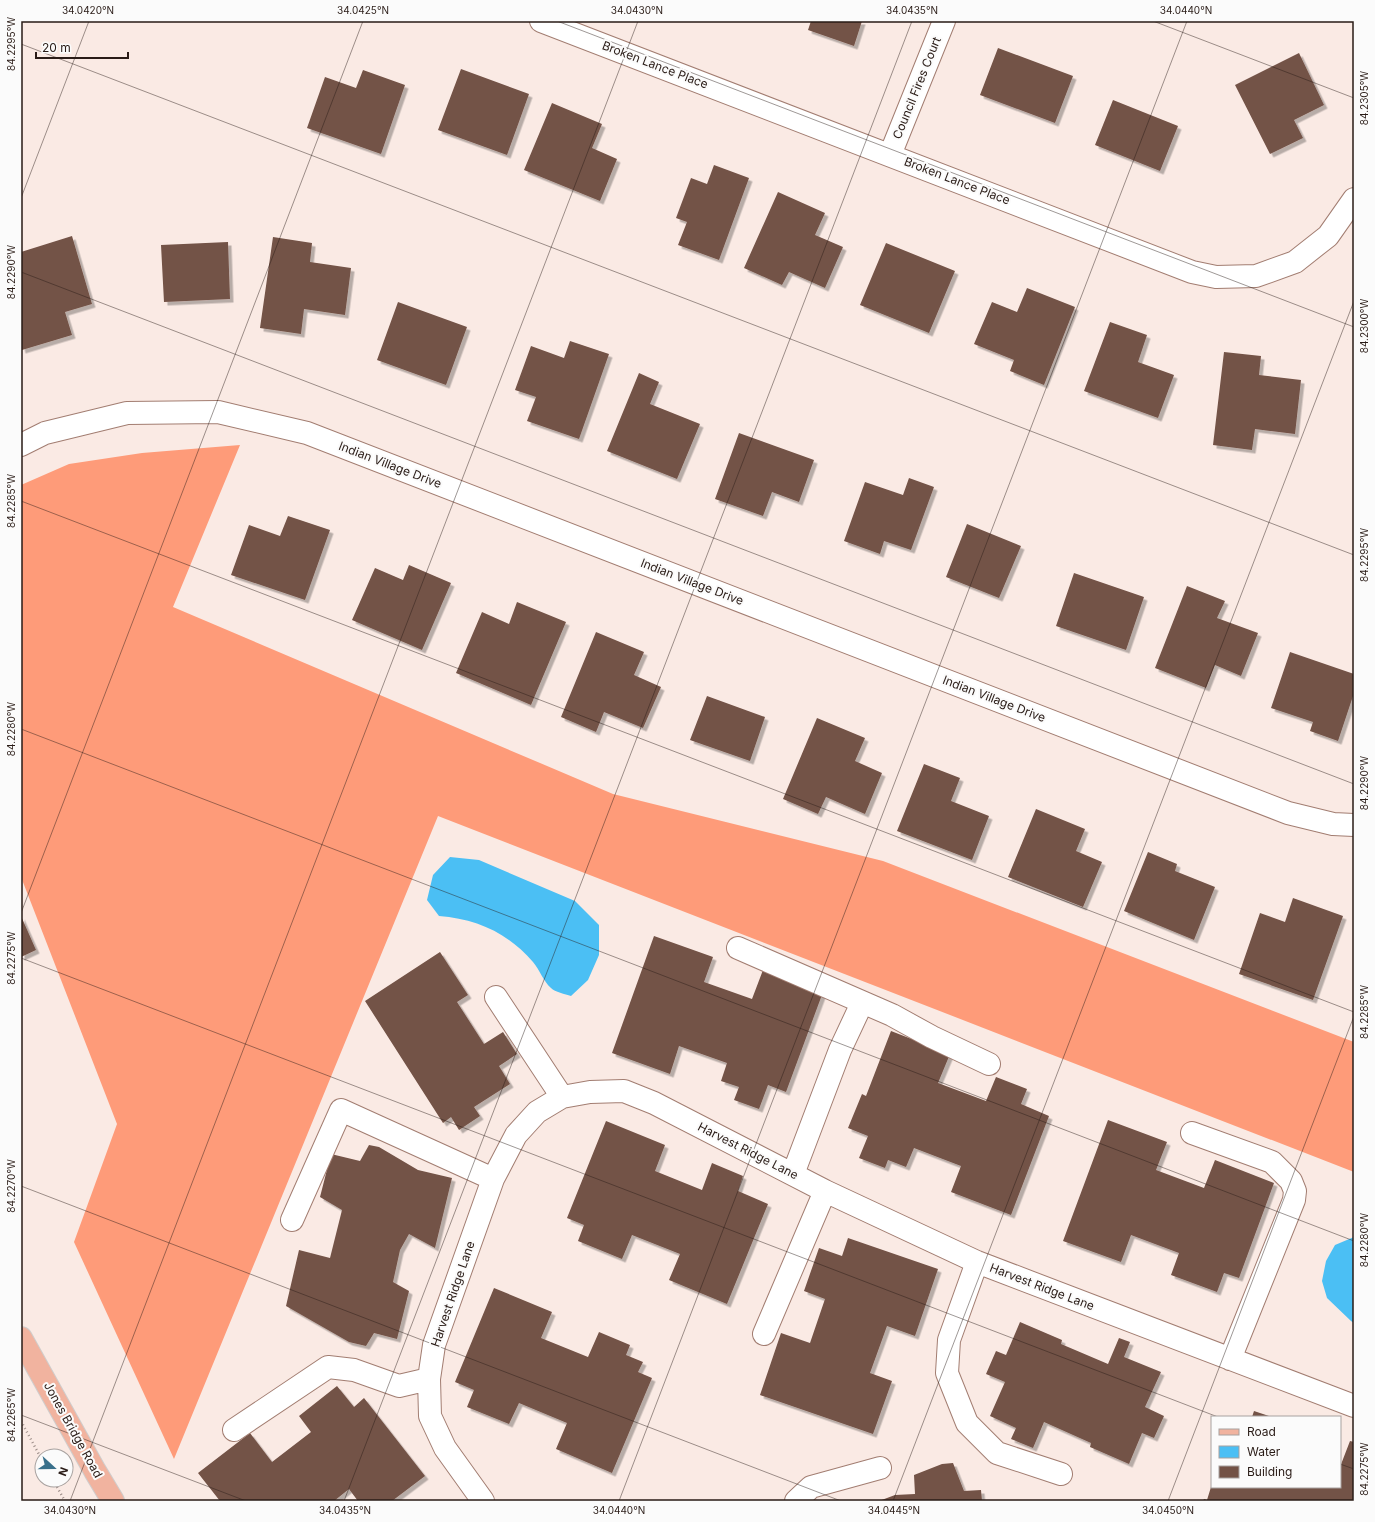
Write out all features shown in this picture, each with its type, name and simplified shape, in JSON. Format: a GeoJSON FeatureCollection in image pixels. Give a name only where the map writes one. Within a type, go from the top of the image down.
{"type":"FeatureCollection","features":[{"type":"Feature","properties":{"kind":"main road","name":"Jones Bridge Road"},"geometry":{"type":"LineString","coordinates":[[21,1338],[95,1471],[114,1501]]}},
{"type":"Feature","properties":{"kind":"street","name":"Broken Lance Place"},"geometry":{"type":"LineString","coordinates":[[541,21],[1192,272],[1216,277],[1256,276],[1294,262],[1328,236],[1353,204]]}},
{"type":"Feature","properties":{"kind":"street","name":"Council Fires Court"},"geometry":{"type":"LineString","coordinates":[[890,155],[944,21]]}},
{"type":"Feature","properties":{"kind":"street","name":"Indian Village Drive"},"geometry":{"type":"LineString","coordinates":[[21,445],[45,433],[127,413],[218,412],[307,433],[1288,813],[1333,824],[1354,825]]}},
{"type":"Feature","properties":{"kind":"street"},"geometry":{"type":"LineString","coordinates":[[738,948],[892,1015],[932,1037],[988,1064]]}},
{"type":"Feature","properties":{"kind":"street"},"geometry":{"type":"LineString","coordinates":[[496,998],[562,1097]]}},
{"type":"Feature","properties":{"kind":"street"},"geometry":{"type":"LineString","coordinates":[[793,1174],[840,1050],[862,1003]]}},
{"type":"Feature","properties":{"kind":"street","name":"Harvest Ridge Lane"},"geometry":{"type":"LineString","coordinates":[[483,1501],[445,1448],[430,1416],[429,1379],[434,1345],[493,1179],[516,1135],[537,1112],[562,1097],[590,1092],[624,1091],[654,1103],[825,1191],[977,1262],[1354,1406]]}},
{"type":"Feature","properties":{"kind":"street"},"geometry":{"type":"LineString","coordinates":[[292,1220],[341,1110],[493,1179]]}},
{"type":"Feature","properties":{"kind":"street"},"geometry":{"type":"LineString","coordinates":[[1192,1133],[1272,1162],[1291,1181],[1295,1191],[1294,1200],[1230,1359]]}},
{"type":"Feature","properties":{"kind":"street"},"geometry":{"type":"LineString","coordinates":[[764,1334],[825,1191]]}},
{"type":"Feature","properties":{"kind":"street"},"geometry":{"type":"LineString","coordinates":[[977,1262],[949,1340],[947,1373],[967,1424],[997,1453],[1061,1474]]}},
{"type":"Feature","properties":{"kind":"street"},"geometry":{"type":"LineString","coordinates":[[234,1430],[328,1367],[354,1370],[399,1386],[429,1379]]}},
{"type":"Feature","properties":{"kind":"street"},"geometry":{"type":"LineString","coordinates":[[796,1501],[811,1487],[880,1468]]}},
{"type":"Feature","properties":{"kind":"path"},"geometry":{"type":"LineString","coordinates":[[21,1421],[36,1448]]}},
{"type":"Feature","properties":{"kind":"path"},"geometry":{"type":"LineString","coordinates":[[58,1488],[65,1501]]}},
{"type":"Feature","properties":{"kind":"shaded area"},"geometry":{"type":"Polygon","coordinates":[[[240,445],[173,607],[613,794],[883,861],[1354,1042],[1354,1172],[438,816],[174,1459],[74,1242],[117,1124],[21,877],[21,485],[69,464],[142,453],[240,445]]]}},
{"type":"Feature","properties":{"kind":"water"},"geometry":{"type":"Polygon","coordinates":[[[450,857],[479,860],[575,901],[599,925],[599,955],[588,980],[571,996],[558,992],[548,985],[535,965],[523,952],[502,935],[479,924],[466,920],[439,916],[427,900],[433,875],[450,857]]]}},
{"type":"Feature","properties":{"kind":"water"},"geometry":{"type":"Polygon","coordinates":[[[1354,1237],[1354,1323],[1327,1298],[1322,1281],[1326,1261],[1335,1245],[1354,1237]]]}},
{"type":"Feature","properties":{"kind":"building"},"geometry":{"type":"Polygon","coordinates":[[[811,21],[862,21],[854,46],[808,30],[811,21]]]}},
{"type":"Feature","properties":{"kind":"building"},"geometry":{"type":"Polygon","coordinates":[[[998,48],[1073,76],[1055,123],[980,95],[998,48]]]}},
{"type":"Feature","properties":{"kind":"building"},"geometry":{"type":"Polygon","coordinates":[[[1299,53],[1324,105],[1294,120],[1303,138],[1270,154],[1235,85],[1299,53]]]}},
{"type":"Feature","properties":{"kind":"building"},"geometry":{"type":"Polygon","coordinates":[[[461,69],[529,94],[507,155],[438,130],[461,69]]]}},
{"type":"Feature","properties":{"kind":"building"},"geometry":{"type":"Polygon","coordinates":[[[363,70],[405,85],[381,154],[307,128],[325,77],[356,88],[363,70]]]}},
{"type":"Feature","properties":{"kind":"building"},"geometry":{"type":"Polygon","coordinates":[[[1113,100],[1178,126],[1160,171],[1095,145],[1113,100]]]}},
{"type":"Feature","properties":{"kind":"building"},"geometry":{"type":"Polygon","coordinates":[[[552,103],[602,124],[592,148],[617,159],[600,201],[524,170],[552,103]]]}},
{"type":"Feature","properties":{"kind":"building"},"geometry":{"type":"Polygon","coordinates":[[[714,165],[749,178],[719,260],[678,245],[687,222],[676,218],[691,178],[707,184],[714,165]]]}},
{"type":"Feature","properties":{"kind":"building"},"geometry":{"type":"Polygon","coordinates":[[[778,192],[825,213],[815,235],[843,247],[825,288],[789,272],[782,285],[744,268],[778,192]]]}},
{"type":"Feature","properties":{"kind":"building"},"geometry":{"type":"Polygon","coordinates":[[[72,236],[92,304],[65,312],[72,335],[22,350],[21,252],[72,236]]]}},
{"type":"Feature","properties":{"kind":"building"},"geometry":{"type":"Polygon","coordinates":[[[273,237],[312,243],[310,262],[351,268],[345,315],[304,309],[301,334],[260,328],[273,237]]]}},
{"type":"Feature","properties":{"kind":"building"},"geometry":{"type":"Polygon","coordinates":[[[228,242],[230,299],[164,302],[161,245],[228,242]]]}},
{"type":"Feature","properties":{"kind":"building"},"geometry":{"type":"Polygon","coordinates":[[[886,243],[955,271],[929,333],[860,305],[886,243]]]}},
{"type":"Feature","properties":{"kind":"building"},"geometry":{"type":"Polygon","coordinates":[[[1027,288],[1075,307],[1044,385],[1010,371],[1014,360],[974,344],[992,302],[1017,312],[1027,288]]]}},
{"type":"Feature","properties":{"kind":"building"},"geometry":{"type":"Polygon","coordinates":[[[398,302],[467,327],[446,385],[377,360],[398,302]]]}},
{"type":"Feature","properties":{"kind":"building"},"geometry":{"type":"Polygon","coordinates":[[[1110,322],[1147,335],[1138,362],[1174,375],[1158,418],[1084,391],[1110,322]]]}},
{"type":"Feature","properties":{"kind":"building"},"geometry":{"type":"Polygon","coordinates":[[[570,341],[609,354],[579,439],[527,421],[536,397],[515,390],[531,346],[564,358],[570,341]]]}},
{"type":"Feature","properties":{"kind":"building"},"geometry":{"type":"Polygon","coordinates":[[[1224,352],[1261,356],[1259,375],[1301,380],[1295,434],[1255,429],[1252,450],[1213,445],[1224,352]]]}},
{"type":"Feature","properties":{"kind":"building"},"geometry":{"type":"Polygon","coordinates":[[[639,373],[659,382],[650,404],[700,424],[677,479],[607,451],[639,373]]]}},
{"type":"Feature","properties":{"kind":"building"},"geometry":{"type":"Polygon","coordinates":[[[739,433],[814,460],[799,502],[772,492],[763,516],[715,499],[739,433]]]}},
{"type":"Feature","properties":{"kind":"building"},"geometry":{"type":"Polygon","coordinates":[[[909,478],[934,487],[911,550],[884,541],[880,554],[844,541],[865,482],[903,495],[909,478]]]}},
{"type":"Feature","properties":{"kind":"building"},"geometry":{"type":"Polygon","coordinates":[[[288,516],[330,530],[305,600],[231,575],[249,525],[280,536],[288,516]]]}},
{"type":"Feature","properties":{"kind":"building"},"geometry":{"type":"Polygon","coordinates":[[[967,524],[1021,546],[999,598],[946,577],[967,524]]]}},
{"type":"Feature","properties":{"kind":"building"},"geometry":{"type":"Polygon","coordinates":[[[409,565],[451,583],[422,650],[352,620],[375,568],[403,580],[409,565]]]}},
{"type":"Feature","properties":{"kind":"building"},"geometry":{"type":"Polygon","coordinates":[[[1074,573],[1144,597],[1126,650],[1056,626],[1074,573]]]}},
{"type":"Feature","properties":{"kind":"building"},"geometry":{"type":"Polygon","coordinates":[[[1187,586],[1225,601],[1217,618],[1258,633],[1241,676],[1215,665],[1206,688],[1155,668],[1187,586]]]}},
{"type":"Feature","properties":{"kind":"building"},"geometry":{"type":"Polygon","coordinates":[[[517,602],[566,622],[531,705],[456,673],[482,612],[509,624],[517,602]]]}},
{"type":"Feature","properties":{"kind":"building"},"geometry":{"type":"Polygon","coordinates":[[[596,632],[644,652],[634,675],[661,687],[643,728],[604,712],[596,732],[561,717],[596,632]]]}},
{"type":"Feature","properties":{"kind":"building"},"geometry":{"type":"Polygon","coordinates":[[[1290,652],[1354,674],[1354,693],[1338,741],[1310,731],[1313,722],[1271,708],[1290,652]]]}},
{"type":"Feature","properties":{"kind":"building"},"geometry":{"type":"Polygon","coordinates":[[[707,696],[765,717],[750,761],[690,740],[707,696]]]}},
{"type":"Feature","properties":{"kind":"building"},"geometry":{"type":"Polygon","coordinates":[[[817,718],[865,738],[855,761],[882,773],[865,814],[826,797],[818,814],[783,799],[817,718]]]}},
{"type":"Feature","properties":{"kind":"building"},"geometry":{"type":"Polygon","coordinates":[[[924,764],[960,778],[951,801],[989,816],[972,860],[897,831],[924,764]]]}},
{"type":"Feature","properties":{"kind":"building"},"geometry":{"type":"Polygon","coordinates":[[[1036,809],[1085,829],[1076,851],[1102,862],[1083,907],[1008,877],[1036,809]]]}},
{"type":"Feature","properties":{"kind":"building"},"geometry":{"type":"Polygon","coordinates":[[[1148,852],[1177,864],[1175,871],[1215,887],[1194,940],[1124,911],[1148,852]]]}},
{"type":"Feature","properties":{"kind":"building"},"geometry":{"type":"Polygon","coordinates":[[[1293,898],[1343,916],[1313,1000],[1239,974],[1260,913],[1285,922],[1293,898]]]}},
{"type":"Feature","properties":{"kind":"building"},"geometry":{"type":"Polygon","coordinates":[[[21,916],[36,950],[21,957],[21,916]]]}},
{"type":"Feature","properties":{"kind":"building"},"geometry":{"type":"Polygon","coordinates":[[[654,936],[713,957],[704,982],[752,999],[763,970],[823,992],[786,1092],[768,1085],[759,1109],[734,1100],[739,1087],[721,1081],[727,1063],[679,1046],[670,1074],[612,1053],[654,936]]]}},
{"type":"Feature","properties":{"kind":"building"},"geometry":{"type":"Polygon","coordinates":[[[440,952],[468,995],[457,1002],[484,1044],[503,1032],[517,1054],[499,1066],[510,1084],[474,1107],[480,1116],[459,1130],[451,1117],[443,1123],[365,1001],[440,952]]]}},
{"type":"Feature","properties":{"kind":"building"},"geometry":{"type":"Polygon","coordinates":[[[891,1031],[950,1054],[938,1083],[986,1101],[996,1077],[1027,1089],[1021,1104],[1049,1116],[1011,1215],[951,1192],[961,1166],[914,1148],[906,1167],[888,1160],[885,1168],[859,1158],[868,1136],[848,1128],[862,1094],[866,1096],[891,1031]]]}},
{"type":"Feature","properties":{"kind":"building"},"geometry":{"type":"Polygon","coordinates":[[[1108,1120],[1167,1142],[1156,1170],[1204,1188],[1215,1160],[1274,1183],[1239,1278],[1224,1273],[1217,1292],[1171,1275],[1179,1253],[1131,1235],[1121,1262],[1063,1241],[1108,1120]]]}},
{"type":"Feature","properties":{"kind":"building"},"geometry":{"type":"Polygon","coordinates":[[[606,1121],[665,1145],[655,1171],[702,1190],[712,1163],[743,1176],[738,1191],[768,1204],[727,1304],[669,1280],[680,1254],[632,1235],[622,1259],[578,1241],[584,1225],[567,1218],[606,1121]]]}},
{"type":"Feature","properties":{"kind":"building"},"geometry":{"type":"Polygon","coordinates":[[[369,1145],[379,1147],[418,1170],[452,1178],[435,1248],[409,1234],[400,1250],[393,1282],[409,1291],[397,1339],[374,1333],[366,1346],[349,1342],[286,1306],[299,1250],[330,1258],[342,1210],[320,1197],[331,1154],[360,1161],[369,1145]]]}},
{"type":"Feature","properties":{"kind":"building"},"geometry":{"type":"Polygon","coordinates":[[[848,1238],[938,1269],[915,1336],[887,1326],[870,1373],[892,1381],[873,1434],[760,1395],[781,1333],[810,1343],[825,1299],[804,1291],[819,1248],[842,1256],[848,1238]]]}},
{"type":"Feature","properties":{"kind":"building"},"geometry":{"type":"Polygon","coordinates":[[[494,1288],[552,1312],[541,1338],[588,1357],[599,1332],[630,1345],[626,1355],[643,1362],[638,1372],[652,1378],[612,1473],[556,1449],[567,1423],[519,1403],[509,1424],[467,1407],[474,1390],[455,1382],[494,1288]]]}},
{"type":"Feature","properties":{"kind":"building"},"geometry":{"type":"Polygon","coordinates":[[[1020,1322],[1062,1340],[1061,1344],[1108,1364],[1119,1338],[1130,1342],[1124,1357],[1161,1372],[1145,1407],[1164,1416],[1154,1438],[1142,1433],[1129,1464],[1090,1447],[1091,1443],[1044,1422],[1033,1448],[1011,1439],[1016,1428],[990,1416],[1005,1382],[986,1374],[996,1351],[1006,1355],[1020,1322]]]}},
{"type":"Feature","properties":{"kind":"building"},"geometry":{"type":"Polygon","coordinates":[[[337,1386],[354,1407],[364,1398],[425,1476],[392,1501],[358,1501],[349,1489],[334,1501],[220,1501],[198,1473],[250,1433],[272,1462],[311,1432],[299,1416],[337,1386]]]}},
{"type":"Feature","properties":{"kind":"building"},"geometry":{"type":"Polygon","coordinates":[[[1254,1411],[1269,1416],[1252,1416],[1254,1411]]]}},
{"type":"Feature","properties":{"kind":"building"},"geometry":{"type":"Polygon","coordinates":[[[1350,1441],[1354,1442],[1354,1501],[1203,1501],[1204,1499],[1207,1500],[1211,1487],[1341,1488],[1341,1464],[1350,1441]]]}},
{"type":"Feature","properties":{"kind":"building"},"geometry":{"type":"Polygon","coordinates":[[[953,1463],[964,1491],[981,1490],[982,1501],[879,1501],[895,1495],[915,1494],[914,1475],[942,1464],[953,1463]]]}}]}
